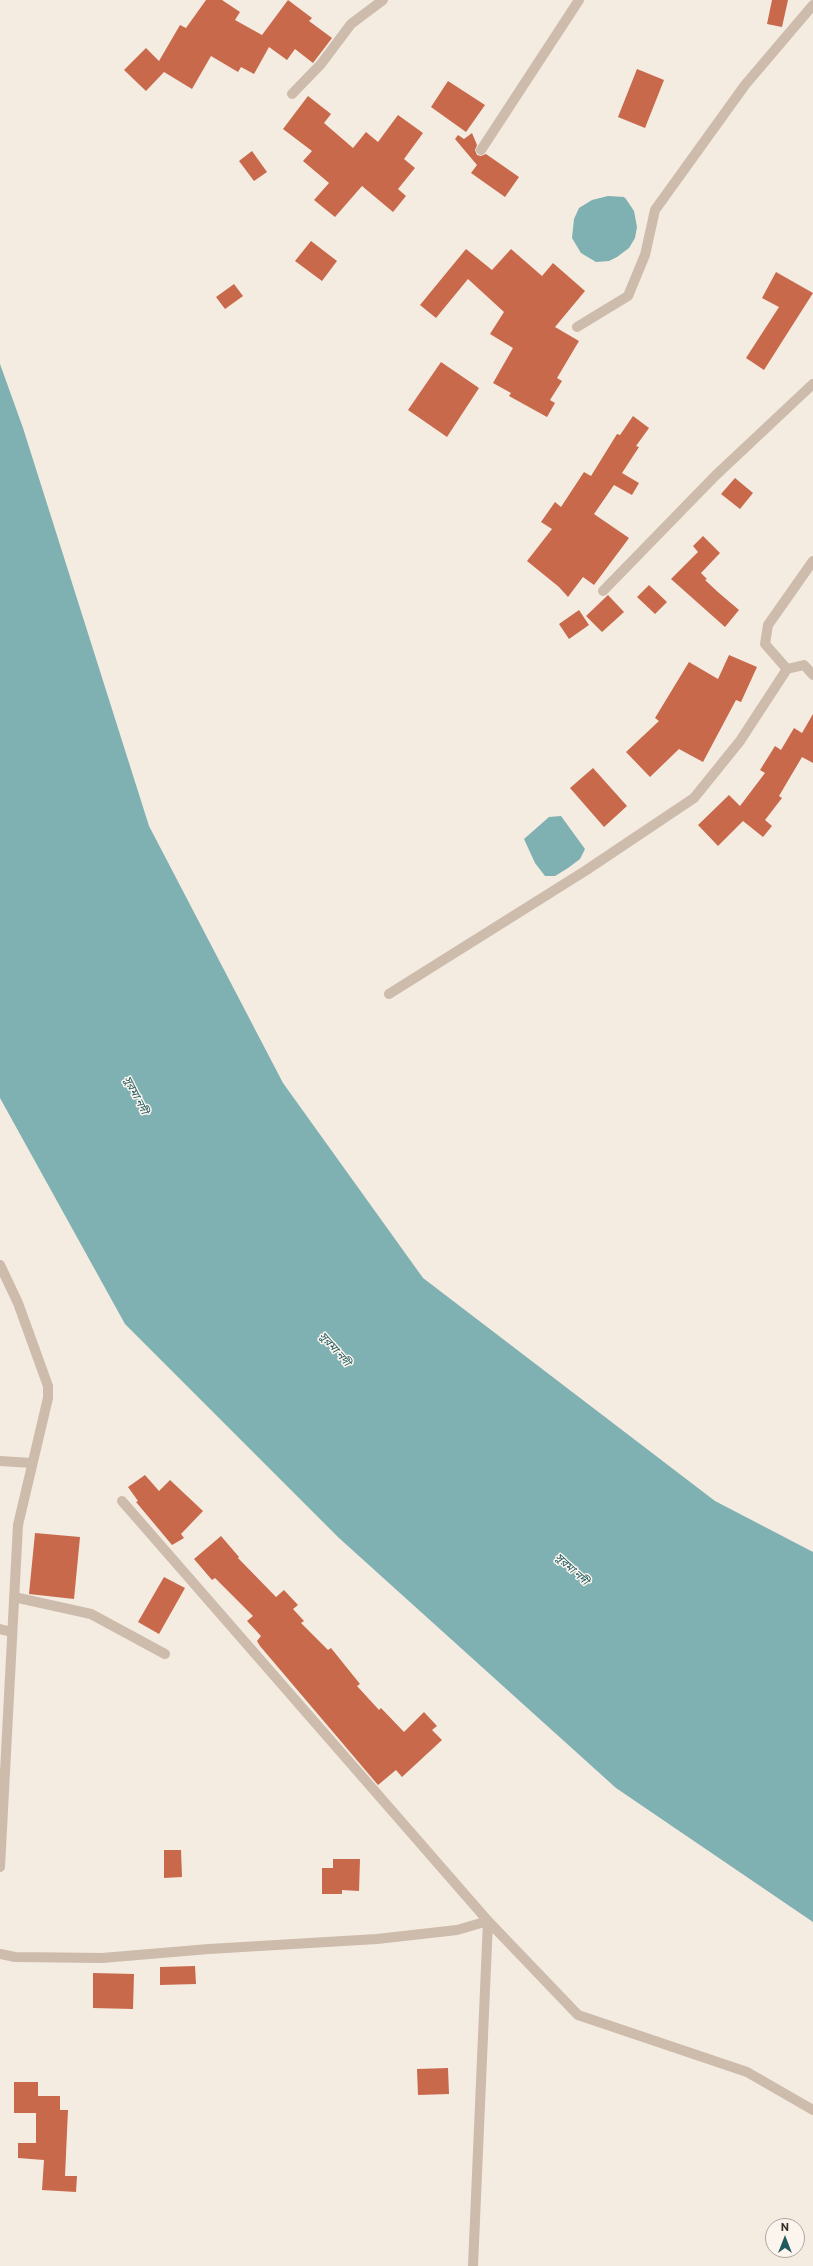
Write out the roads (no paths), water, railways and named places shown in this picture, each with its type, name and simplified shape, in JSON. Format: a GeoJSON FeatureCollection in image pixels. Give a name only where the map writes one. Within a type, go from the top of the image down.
{"type":"FeatureCollection","features":[{"type":"Feature","properties":{"kind":"street"},"geometry":{"type":"LineString","coordinates":[[292,94],[321,64],[351,24],[383,0]]}},
{"type":"Feature","properties":{"kind":"street"},"geometry":{"type":"LineString","coordinates":[[481,150],[579,0]]}},
{"type":"Feature","properties":{"kind":"street"},"geometry":{"type":"LineString","coordinates":[[577,327],[628,296],[645,255],[656,210],[746,85],[813,5]]}},
{"type":"Feature","properties":{"kind":"street"},"geometry":{"type":"LineString","coordinates":[[603,591],[715,476],[813,384]]}},
{"type":"Feature","properties":{"kind":"street"},"geometry":{"type":"LineString","coordinates":[[787,669],[765,644],[768,625],[813,561]]}},
{"type":"Feature","properties":{"kind":"street"},"geometry":{"type":"LineString","coordinates":[[389,994],[597,863],[694,798],[740,741],[787,669],[804,665],[813,675]]}},
{"type":"Feature","properties":{"kind":"street"},"geometry":{"type":"LineString","coordinates":[[0,1265],[18,1303],[48,1386],[48,1398],[18,1525],[0,1867]]}},
{"type":"Feature","properties":{"kind":"street"},"geometry":{"type":"LineString","coordinates":[[0,1461],[32,1463]]}},
{"type":"Feature","properties":{"kind":"street"},"geometry":{"type":"LineString","coordinates":[[122,1501],[488,1921],[578,2015],[747,2072],[813,2110]]}},
{"type":"Feature","properties":{"kind":"street"},"geometry":{"type":"LineString","coordinates":[[14,1597],[91,1614],[165,1654]]}},
{"type":"Feature","properties":{"kind":"street"},"geometry":{"type":"LineString","coordinates":[[0,1629],[12,1632]]}},
{"type":"Feature","properties":{"kind":"street"},"geometry":{"type":"LineString","coordinates":[[0,1954],[15,1957],[102,1958],[209,1949],[377,1939],[457,1930],[488,1921]]}},
{"type":"Feature","properties":{"kind":"street"},"geometry":{"type":"LineString","coordinates":[[472,2266],[488,1921]]}},
{"type":"Feature","properties":{"kind":"water"},"geometry":{"type":"Polygon","coordinates":[[[608,196],[624,197],[634,211],[637,227],[635,238],[629,248],[617,257],[609,261],[596,262],[581,253],[572,238],[574,219],[579,208],[592,200],[608,196]]]}},
{"type":"Feature","properties":{"kind":"water","name":"সুরমা নদী"},"geometry":{"type":"Polygon","coordinates":[[[0,364],[23,428],[149,826],[283,1083],[423,1278],[715,1501],[813,1552],[813,1922],[616,1788],[339,1538],[125,1324],[0,1098],[0,364]]]}},
{"type":"Feature","properties":{"kind":"water"},"geometry":{"type":"Polygon","coordinates":[[[561,816],[585,849],[580,859],[568,868],[555,876],[545,876],[535,863],[524,839],[549,817],[561,816]]]}}]}
